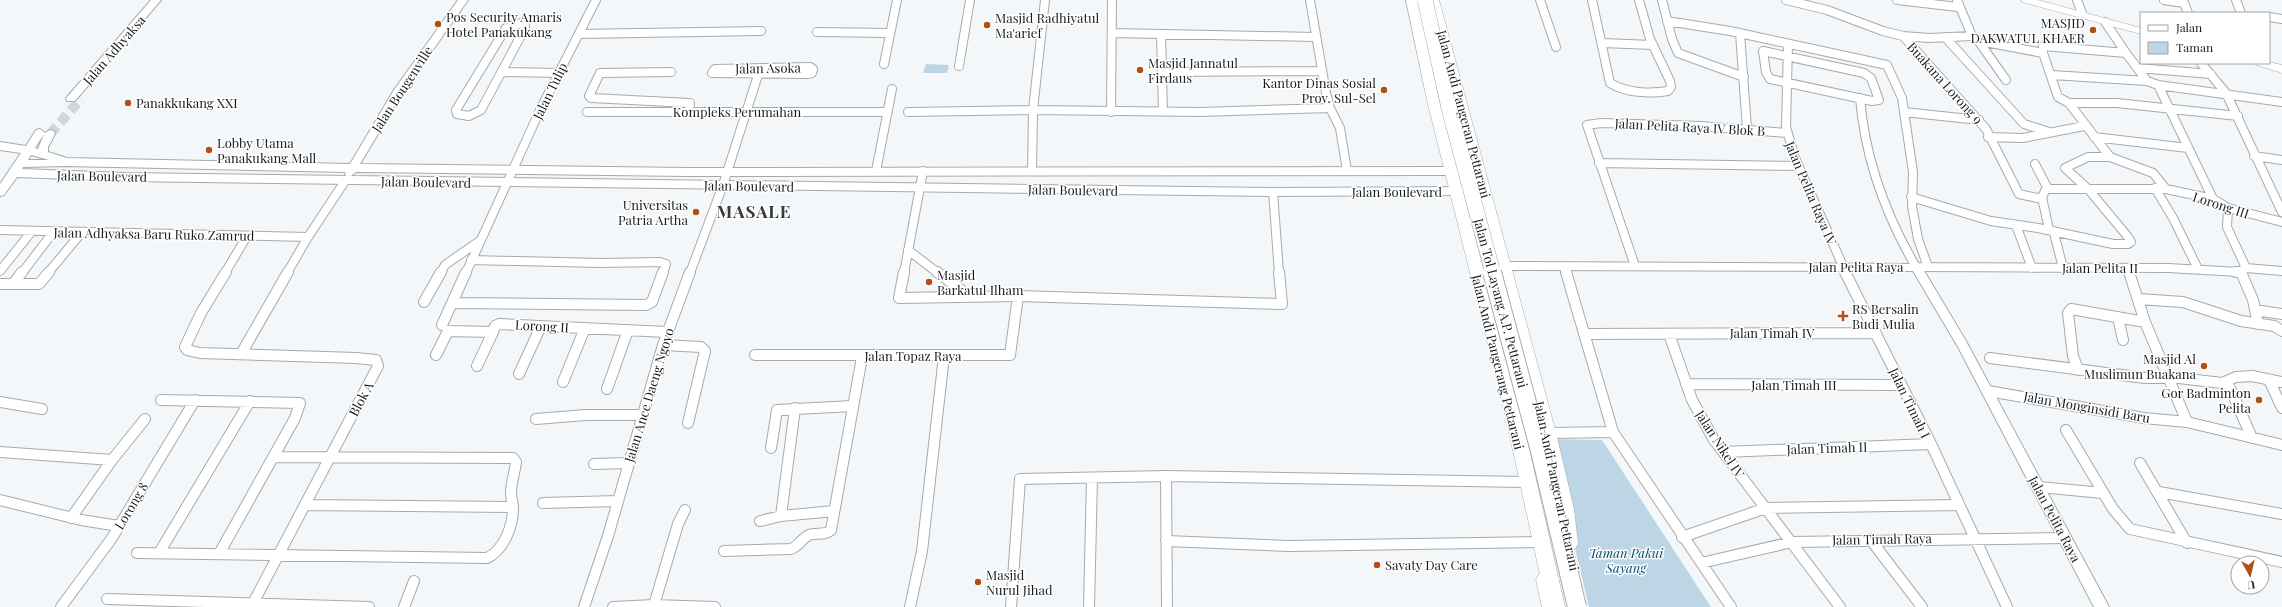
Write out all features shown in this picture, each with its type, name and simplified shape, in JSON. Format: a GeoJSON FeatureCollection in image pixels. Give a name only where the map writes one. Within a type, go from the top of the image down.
{"type":"FeatureCollection","features":[{"type":"Feature","properties":{"kind":"highway","name":"Jalan Andi Pangerang Pettarani"},"geometry":{"type":"LineString","coordinates":[[1412,0],[1433,100],[1512,410],[1522,462],[1556,607]]}},
{"type":"Feature","properties":{"kind":"highway","name":"Jalan Tol Layang A.P. Pettarani"},"geometry":{"type":"LineString","coordinates":[[1419,0],[1438,86],[1509,355],[1569,607]]}},
{"type":"Feature","properties":{"kind":"highway","name":"Jalan Tol Layang A.P. Pettarani"},"geometry":{"type":"LineString","coordinates":[[1425,0],[1450,112],[1540,451],[1577,607]]}},
{"type":"Feature","properties":{"kind":"highway","name":"Jalan Andi Pangeran Pettarani"},"geometry":{"type":"LineString","coordinates":[[1433,0],[1548,433],[1565,509],[1571,553],[1584,607]]}},
{"type":"Feature","properties":{"kind":"highway","name":"Jalan Andi Pangeran Pettarani"},"geometry":{"type":"LineString","coordinates":[[1437,17],[1444,0]]}},
{"type":"Feature","properties":{"kind":"highway"},"geometry":{"type":"LineString","coordinates":[[1512,410],[1518,416],[1529,420],[1538,416],[1541,407]]}},
{"type":"Feature","properties":{"kind":"highway"},"geometry":{"type":"LineString","coordinates":[[1522,462],[1527,448],[1535,446],[1542,448],[1553,460]]}},
{"type":"Feature","properties":{"kind":"highway"},"geometry":{"type":"LineString","coordinates":[[1546,580],[1552,607]]}},
{"type":"Feature","properties":{"kind":"main road"},"geometry":{"type":"LineString","coordinates":[[2026,0],[2140,31]]}},
{"type":"Feature","properties":{"kind":"main road"},"geometry":{"type":"LineString","coordinates":[[2264,64],[2282,69]]}},
{"type":"Feature","properties":{"kind":"street","name":"Jalan Adhyaksa"},"geometry":{"type":"LineString","coordinates":[[156,0],[76,99],[164,0]]}},
{"type":"Feature","properties":{"kind":"street","name":"Jalan Bougenville"},"geometry":{"type":"LineString","coordinates":[[345,181],[464,0]]}},
{"type":"Feature","properties":{"kind":"street","name":"Jalan Bougenville"},"geometry":{"type":"LineString","coordinates":[[386,168],[372,165],[369,161],[370,151],[416,72],[470,0]]}},
{"type":"Feature","properties":{"kind":"street","name":"Jalan Tulip"},"geometry":{"type":"LineString","coordinates":[[442,326],[472,260],[478,242],[508,183],[559,73],[596,0]]}},
{"type":"Feature","properties":{"kind":"street"},"geometry":{"type":"LineString","coordinates":[[884,64],[897,0]]}},
{"type":"Feature","properties":{"kind":"street"},"geometry":{"type":"LineString","coordinates":[[959,66],[970,0]]}},
{"type":"Feature","properties":{"kind":"street"},"geometry":{"type":"LineString","coordinates":[[1032,171],[1033,110],[1045,0]]}},
{"type":"Feature","properties":{"kind":"street"},"geometry":{"type":"LineString","coordinates":[[1111,112],[1113,33],[1112,0]]}},
{"type":"Feature","properties":{"kind":"street"},"geometry":{"type":"LineString","coordinates":[[1310,0],[1315,37],[1330,108],[1340,128],[1348,171]]}},
{"type":"Feature","properties":{"kind":"street"},"geometry":{"type":"LineString","coordinates":[[1540,0],[1556,47]]}},
{"type":"Feature","properties":{"kind":"street"},"geometry":{"type":"LineString","coordinates":[[1592,0],[1610,83],[1617,88],[1662,92],[1670,89],[1670,80],[1653,45],[1644,21],[1639,0]]}},
{"type":"Feature","properties":{"kind":"street"},"geometry":{"type":"LineString","coordinates":[[1662,0],[1676,50],[1680,54],[1744,76]]}},
{"type":"Feature","properties":{"kind":"street"},"geometry":{"type":"LineString","coordinates":[[1786,0],[1816,7],[1883,31],[1903,36],[1945,38],[1972,36]]}},
{"type":"Feature","properties":{"kind":"street"},"geometry":{"type":"LineString","coordinates":[[1897,0],[1958,3],[1972,36],[1980,41],[2042,53]]}},
{"type":"Feature","properties":{"kind":"street"},"geometry":{"type":"LineString","coordinates":[[2077,0],[2083,16]]}},
{"type":"Feature","properties":{"kind":"street"},"geometry":{"type":"LineString","coordinates":[[2164,0],[2184,1],[2190,12]]}},
{"type":"Feature","properties":{"kind":"street"},"geometry":{"type":"LineString","coordinates":[[2236,0],[2240,12]]}},
{"type":"Feature","properties":{"kind":"street"},"geometry":{"type":"LineString","coordinates":[[2270,17],[2282,19]]}},
{"type":"Feature","properties":{"kind":"street"},"geometry":{"type":"LineString","coordinates":[[1667,20],[1740,33],[1881,62],[1887,65],[1901,95],[1904,112],[1913,172],[1911,197],[1922,267]]}},
{"type":"Feature","properties":{"kind":"street"},"geometry":{"type":"LineString","coordinates":[[2105,22],[2147,81]]}},
{"type":"Feature","properties":{"kind":"street"},"geometry":{"type":"LineString","coordinates":[[521,23],[525,25],[525,28],[502,72],[478,113],[470,116],[457,114],[456,110],[506,28],[513,24],[521,23]]}},
{"type":"Feature","properties":{"kind":"street"},"geometry":{"type":"LineString","coordinates":[[579,34],[761,31]]}},
{"type":"Feature","properties":{"kind":"street"},"geometry":{"type":"LineString","coordinates":[[817,32],[890,34]]}},
{"type":"Feature","properties":{"kind":"street"},"geometry":{"type":"LineString","coordinates":[[1113,33],[1241,34],[1315,37]]}},
{"type":"Feature","properties":{"kind":"street"},"geometry":{"type":"LineString","coordinates":[[1740,33],[1744,76],[1746,129]]}},
{"type":"Feature","properties":{"kind":"street"},"geometry":{"type":"LineString","coordinates":[[1161,34],[1163,112]]}},
{"type":"Feature","properties":{"kind":"street","name":"Buakana Lorong 9"},"geometry":{"type":"LineString","coordinates":[[1903,36],[1952,94],[1979,120],[1986,129],[1988,137],[2002,160],[2012,185],[2018,193],[2042,199]]}},
{"type":"Feature","properties":{"kind":"street"},"geometry":{"type":"LineString","coordinates":[[1945,38],[2024,124],[2049,132]]}},
{"type":"Feature","properties":{"kind":"street"},"geometry":{"type":"LineString","coordinates":[[1980,41],[2006,80]]}},
{"type":"Feature","properties":{"kind":"street"},"geometry":{"type":"LineString","coordinates":[[1602,43],[1653,45]]}},
{"type":"Feature","properties":{"kind":"street","name":"Jalan Pelita Raya IV"},"geometry":{"type":"LineString","coordinates":[[1788,44],[1787,133],[1798,166],[1844,268]]}},
{"type":"Feature","properties":{"kind":"street"},"geometry":{"type":"LineString","coordinates":[[2110,157],[2094,136],[2084,126],[2069,103],[2058,96],[2052,75],[2042,53],[2044,45],[2126,53]]}},
{"type":"Feature","properties":{"kind":"street"},"geometry":{"type":"LineString","coordinates":[[1763,52],[1787,56],[1864,72],[1871,78],[1879,100],[1860,98],[1769,79],[1763,52]]}},
{"type":"Feature","properties":{"kind":"street"},"geometry":{"type":"LineString","coordinates":[[2202,64],[2226,93],[2238,116],[2254,156],[2282,212]]}},
{"type":"Feature","properties":{"kind":"street"},"geometry":{"type":"LineString","coordinates":[[2138,68],[2211,74]]}},
{"type":"Feature","properties":{"kind":"street","name":"Jalan Asoka"},"geometry":{"type":"LineString","coordinates":[[813,69],[812,73],[808,74],[758,72],[813,69]]}},
{"type":"Feature","properties":{"kind":"street"},"geometry":{"type":"LineString","coordinates":[[1162,72],[1322,71]]}},
{"type":"Feature","properties":{"kind":"street"},"geometry":{"type":"LineString","coordinates":[[502,72],[559,73]]}},
{"type":"Feature","properties":{"kind":"street"},"geometry":{"type":"LineString","coordinates":[[671,72],[600,73],[589,96],[591,98],[690,103],[689,112]]}},
{"type":"Feature","properties":{"kind":"street","name":"Jalan Asoka"},"geometry":{"type":"LineString","coordinates":[[727,172],[758,72]]}},
{"type":"Feature","properties":{"kind":"street"},"geometry":{"type":"LineString","coordinates":[[2052,75],[2147,81],[2158,85],[2226,93],[2282,102]]}},
{"type":"Feature","properties":{"kind":"street"},"geometry":{"type":"LineString","coordinates":[[2158,85],[2213,199]]}},
{"type":"Feature","properties":{"kind":"street"},"geometry":{"type":"LineString","coordinates":[[876,171],[892,89]]}},
{"type":"Feature","properties":{"kind":"street"},"geometry":{"type":"LineString","coordinates":[[1860,98],[1863,128],[1878,186],[1900,238],[1922,267]]}},
{"type":"Feature","properties":{"kind":"street"},"geometry":{"type":"LineString","coordinates":[[2069,103],[2117,103],[2238,116]]}},
{"type":"Feature","properties":{"kind":"street"},"geometry":{"type":"LineString","coordinates":[[908,112],[1033,110],[1163,112],[1330,108]]}},
{"type":"Feature","properties":{"kind":"street","name":"Kompleks Perumahan"},"geometry":{"type":"LineString","coordinates":[[587,112],[887,112]]}},
{"type":"Feature","properties":{"kind":"street"},"geometry":{"type":"LineString","coordinates":[[1904,112],[1948,118],[1979,120]]}},
{"type":"Feature","properties":{"kind":"street","name":"Jalan Pelita Raya IV Blok B"},"geometry":{"type":"LineString","coordinates":[[1599,163],[1587,127],[1592,123],[1746,129],[1787,133]]}},
{"type":"Feature","properties":{"kind":"street"},"geometry":{"type":"LineString","coordinates":[[1988,137],[2023,138],[2084,126]]}},
{"type":"Feature","properties":{"kind":"street"},"geometry":{"type":"LineString","coordinates":[[0,192],[15,173],[25,156],[45,134],[43,154]]}},
{"type":"Feature","properties":{"kind":"street"},"geometry":{"type":"LineString","coordinates":[[2094,136],[2188,148]]}},
{"type":"Feature","properties":{"kind":"street"},"geometry":{"type":"LineString","coordinates":[[0,146],[25,156]]}},
{"type":"Feature","properties":{"kind":"street"},"geometry":{"type":"LineString","coordinates":[[0,152],[25,156]]}},
{"type":"Feature","properties":{"kind":"street","name":"Jalan Boulevard"},"geometry":{"type":"LineString","coordinates":[[25,156],[43,154],[66,162]]}},
{"type":"Feature","properties":{"kind":"street","name":"Jalan Boulevard"},"geometry":{"type":"LineString","coordinates":[[25,156],[42,164],[66,162],[727,172],[1479,171]]}},
{"type":"Feature","properties":{"kind":"street"},"geometry":{"type":"LineString","coordinates":[[2254,156],[2282,160]]}},
{"type":"Feature","properties":{"kind":"street"},"geometry":{"type":"LineString","coordinates":[[1911,197],[1960,210],[1987,220],[2113,244],[2131,243],[2089,190],[2065,168],[2088,157],[2110,157],[2153,173],[2166,189]]}},
{"type":"Feature","properties":{"kind":"street"},"geometry":{"type":"LineString","coordinates":[[1635,266],[1599,163],[1798,166]]}},
{"type":"Feature","properties":{"kind":"street"},"geometry":{"type":"LineString","coordinates":[[2035,164],[2046,183],[2046,189],[2042,199],[2063,268]]}},
{"type":"Feature","properties":{"kind":"street"},"geometry":{"type":"LineString","coordinates":[[923,171],[900,298],[968,295],[1282,304],[1273,192]]}},
{"type":"Feature","properties":{"kind":"street","name":"Jalan Ance Daeng Ngoyo"},"geometry":{"type":"LineString","coordinates":[[584,607],[618,501],[667,332],[727,172]]}},
{"type":"Feature","properties":{"kind":"street","name":"Jalan Boulevard"},"geometry":{"type":"LineString","coordinates":[[15,173],[345,181],[508,183],[1273,192],[1484,191]]}},
{"type":"Feature","properties":{"kind":"street"},"geometry":{"type":"LineString","coordinates":[[241,354],[308,237],[345,181]]}},
{"type":"Feature","properties":{"kind":"street"},"geometry":{"type":"LineString","coordinates":[[2155,188],[2173,218],[2198,269]]}},
{"type":"Feature","properties":{"kind":"street","name":"Lorong III"},"geometry":{"type":"LineString","coordinates":[[2046,189],[2166,189],[2213,199],[2228,208],[2282,222]]}},
{"type":"Feature","properties":{"kind":"street"},"geometry":{"type":"LineString","coordinates":[[2228,208],[2227,227],[2244,269],[2258,324]]}},
{"type":"Feature","properties":{"kind":"street"},"geometry":{"type":"LineString","coordinates":[[2017,228],[2032,268]]}},
{"type":"Feature","properties":{"kind":"street"},"geometry":{"type":"LineString","coordinates":[[0,239],[3,230]]}},
{"type":"Feature","properties":{"kind":"street","name":"Jalan Adhyaksa Baru Ruko Zamrud"},"geometry":{"type":"LineString","coordinates":[[3,230],[308,237]]}},
{"type":"Feature","properties":{"kind":"street"},"geometry":{"type":"LineString","coordinates":[[0,271],[32,230]]}},
{"type":"Feature","properties":{"kind":"street"},"geometry":{"type":"LineString","coordinates":[[13,284],[54,231]]}},
{"type":"Feature","properties":{"kind":"street"},"geometry":{"type":"LineString","coordinates":[[0,284],[39,284],[82,232]]}},
{"type":"Feature","properties":{"kind":"street","name":"Blok A"},"geometry":{"type":"LineString","coordinates":[[247,236],[201,314],[185,348],[189,351],[200,353],[356,358],[376,360],[378,362],[376,371],[252,605]]}},
{"type":"Feature","properties":{"kind":"street"},"geometry":{"type":"LineString","coordinates":[[424,302],[444,265],[478,242]]}},
{"type":"Feature","properties":{"kind":"street"},"geometry":{"type":"LineString","coordinates":[[908,250],[968,295]]}},
{"type":"Feature","properties":{"kind":"street"},"geometry":{"type":"LineString","coordinates":[[452,303],[646,305],[652,302],[666,264],[660,262],[600,263],[472,260]]}},
{"type":"Feature","properties":{"kind":"street","name":"Jalan Pelita Raya"},"geometry":{"type":"LineString","coordinates":[[1504,266],[1922,267],[2102,607]]}},
{"type":"Feature","properties":{"kind":"street"},"geometry":{"type":"LineString","coordinates":[[1564,266],[1613,432],[1731,607]]}},
{"type":"Feature","properties":{"kind":"street","name":"Jalan Pelita II"},"geometry":{"type":"LineString","coordinates":[[1922,267],[2244,269],[2282,272]]}},
{"type":"Feature","properties":{"kind":"street","name":"Jalan Timah I"},"geometry":{"type":"LineString","coordinates":[[1844,268],[1931,444],[1975,538]]}},
{"type":"Feature","properties":{"kind":"street"},"geometry":{"type":"LineString","coordinates":[[2128,268],[2145,322],[2187,422]]}},
{"type":"Feature","properties":{"kind":"street","name":"Jalan Topaz Raya"},"geometry":{"type":"LineString","coordinates":[[755,355],[862,357],[1010,355],[1018,296]]}},
{"type":"Feature","properties":{"kind":"street"},"geometry":{"type":"LineString","coordinates":[[2138,299],[2183,302],[2241,321],[2274,326],[2282,331]]}},
{"type":"Feature","properties":{"kind":"street"},"geometry":{"type":"LineString","coordinates":[[2078,370],[2073,357],[2072,329],[2068,313],[2072,309],[2145,322]]}},
{"type":"Feature","properties":{"kind":"street"},"geometry":{"type":"LineString","coordinates":[[2255,310],[2282,314]]}},
{"type":"Feature","properties":{"kind":"street"},"geometry":{"type":"LineString","coordinates":[[2118,317],[2123,340]]}},
{"type":"Feature","properties":{"kind":"street","name":"Lorong II"},"geometry":{"type":"LineString","coordinates":[[436,355],[448,331],[493,332],[495,326],[499,324],[667,332]]}},
{"type":"Feature","properties":{"kind":"street"},"geometry":{"type":"LineString","coordinates":[[519,374],[541,326]]}},
{"type":"Feature","properties":{"kind":"street"},"geometry":{"type":"LineString","coordinates":[[563,382],[585,328]]}},
{"type":"Feature","properties":{"kind":"street"},"geometry":{"type":"LineString","coordinates":[[607,388],[628,330]]}},
{"type":"Feature","properties":{"kind":"street"},"geometry":{"type":"LineString","coordinates":[[477,366],[493,332]]}},
{"type":"Feature","properties":{"kind":"street","name":"Jalan Timah IV"},"geometry":{"type":"LineString","coordinates":[[1584,334],[1876,333]]}},
{"type":"Feature","properties":{"kind":"street","name":"Jalan Nikel IV"},"geometry":{"type":"LineString","coordinates":[[1669,334],[1696,408],[1723,452],[1840,607]]}},
{"type":"Feature","properties":{"kind":"street"},"geometry":{"type":"LineString","coordinates":[[663,345],[697,347],[703,348],[705,351],[688,423]]}},
{"type":"Feature","properties":{"kind":"street"},"geometry":{"type":"LineString","coordinates":[[910,607],[922,550],[944,356]]}},
{"type":"Feature","properties":{"kind":"street"},"geometry":{"type":"LineString","coordinates":[[724,551],[795,548],[807,536],[830,532],[862,357]]}},
{"type":"Feature","properties":{"kind":"street"},"geometry":{"type":"LineString","coordinates":[[1990,358],[2145,378],[2225,382],[2236,377],[2252,376],[2282,382]]}},
{"type":"Feature","properties":{"kind":"street"},"geometry":{"type":"LineString","coordinates":[[2269,380],[2282,408]]}},
{"type":"Feature","properties":{"kind":"street"},"geometry":{"type":"LineString","coordinates":[[2225,382],[2231,390],[2252,438]]}},
{"type":"Feature","properties":{"kind":"street","name":"Jalan Timah III"},"geometry":{"type":"LineString","coordinates":[[1686,384],[1901,385]]}},
{"type":"Feature","properties":{"kind":"street","name":"Jalan Monginsidi Baru"},"geometry":{"type":"LineString","coordinates":[[1988,391],[2081,405],[2144,418],[2187,422],[2282,445]]}},
{"type":"Feature","properties":{"kind":"street"},"geometry":{"type":"LineString","coordinates":[[161,400],[299,402],[300,405],[273,457],[218,554]]}},
{"type":"Feature","properties":{"kind":"street","name":"Lorong 8"},"geometry":{"type":"LineString","coordinates":[[61,607],[91,568],[119,526],[195,400]]}},
{"type":"Feature","properties":{"kind":"street"},"geometry":{"type":"LineString","coordinates":[[159,553],[250,401]]}},
{"type":"Feature","properties":{"kind":"street"},"geometry":{"type":"LineString","coordinates":[[0,402],[42,409]]}},
{"type":"Feature","properties":{"kind":"street"},"geometry":{"type":"LineString","coordinates":[[771,448],[776,412],[779,409],[853,406]]}},
{"type":"Feature","properties":{"kind":"street"},"geometry":{"type":"LineString","coordinates":[[781,516],[795,408]]}},
{"type":"Feature","properties":{"kind":"street"},"geometry":{"type":"LineString","coordinates":[[536,419],[585,415],[642,415]]}},
{"type":"Feature","properties":{"kind":"street"},"geometry":{"type":"LineString","coordinates":[[71,518],[112,460],[145,419]]}},
{"type":"Feature","properties":{"kind":"street","name":"Jalan Monginsidi Baru"},"geometry":{"type":"LineString","coordinates":[[2066,430],[2117,516],[2130,530],[2282,562]]}},
{"type":"Feature","properties":{"kind":"street"},"geometry":{"type":"LineString","coordinates":[[1548,433],[1613,432]]}},
{"type":"Feature","properties":{"kind":"street","name":"Jalan Timah II"},"geometry":{"type":"LineString","coordinates":[[1723,452],[1931,444]]}},
{"type":"Feature","properties":{"kind":"street"},"geometry":{"type":"LineString","coordinates":[[0,452],[112,460]]}},
{"type":"Feature","properties":{"kind":"street"},"geometry":{"type":"LineString","coordinates":[[137,553],[487,558],[492,556],[500,548],[510,525],[513,506],[511,491],[516,462],[513,458],[273,457]]}},
{"type":"Feature","properties":{"kind":"street"},"geometry":{"type":"LineString","coordinates":[[594,464],[628,463]]}},
{"type":"Feature","properties":{"kind":"street"},"geometry":{"type":"LineString","coordinates":[[2140,463],[2159,492],[2187,543]]}},
{"type":"Feature","properties":{"kind":"street"},"geometry":{"type":"LineString","coordinates":[[1011,607],[1020,479],[1166,476],[1527,482]]}},
{"type":"Feature","properties":{"kind":"street"},"geometry":{"type":"LineString","coordinates":[[1166,476],[1168,607]]}},
{"type":"Feature","properties":{"kind":"street"},"geometry":{"type":"LineString","coordinates":[[1089,607],[1092,478]]}},
{"type":"Feature","properties":{"kind":"street"},"geometry":{"type":"LineString","coordinates":[[2039,487],[2104,493]]}},
{"type":"Feature","properties":{"kind":"street"},"geometry":{"type":"LineString","coordinates":[[2159,492],[2282,514]]}},
{"type":"Feature","properties":{"kind":"street"},"geometry":{"type":"LineString","coordinates":[[0,500],[71,518],[119,526]]}},
{"type":"Feature","properties":{"kind":"street"},"geometry":{"type":"LineString","coordinates":[[543,503],[618,501]]}},
{"type":"Feature","properties":{"kind":"street"},"geometry":{"type":"LineString","coordinates":[[1682,536],[1766,508],[1959,504]]}},
{"type":"Feature","properties":{"kind":"street"},"geometry":{"type":"LineString","coordinates":[[305,505],[513,506]]}},
{"type":"Feature","properties":{"kind":"street"},"geometry":{"type":"LineString","coordinates":[[654,605],[678,524],[685,510]]}},
{"type":"Feature","properties":{"kind":"street"},"geometry":{"type":"LineString","coordinates":[[760,521],[781,516],[834,511]]}},
{"type":"Feature","properties":{"kind":"street"},"geometry":{"type":"LineString","coordinates":[[1975,538],[2007,607]]}},
{"type":"Feature","properties":{"kind":"street","name":"Jalan Timah Raya"},"geometry":{"type":"LineString","coordinates":[[1701,562],[1792,542],[1870,539],[2066,538]]}},
{"type":"Feature","properties":{"kind":"street"},"geometry":{"type":"LineString","coordinates":[[1870,539],[1922,607]]}},
{"type":"Feature","properties":{"kind":"street"},"geometry":{"type":"LineString","coordinates":[[1166,541],[1288,546],[1541,542]]}},
{"type":"Feature","properties":{"kind":"street"},"geometry":{"type":"LineString","coordinates":[[404,607],[414,581]]}},
{"type":"Feature","properties":{"kind":"street"},"geometry":{"type":"LineString","coordinates":[[107,599],[252,605],[369,607]]}},
{"type":"Feature","properties":{"kind":"street"},"geometry":{"type":"LineString","coordinates":[[614,607],[654,605],[715,607]]}},
{"type":"Feature","properties":{"kind":"green space"},"geometry":{"type":"Polygon","coordinates":[[[926,64],[949,65],[947,73],[923,73],[926,64]]]}},
{"type":"Feature","properties":{"kind":"green space","name":"Taman Pakui Sayang"},"geometry":{"type":"Polygon","coordinates":[[[1549,439],[1602,440],[1711,607],[1589,607],[1549,439]]]}},
{"type":"Feature","properties":{"kind":"tunnel"},"geometry":{"type":"LineString","coordinates":[[50,134],[81,99]]}},
{"type":"Feature","properties":{"kind":"place","name":"Pos Security Amaris Hotel Panakukang"},"geometry":{"type":"Point","coordinates":[438,24]}},
{"type":"Feature","properties":{"kind":"place","name":"Masjid Radhiyatul Ma'arief"},"geometry":{"type":"Point","coordinates":[987,25]}},
{"type":"Feature","properties":{"kind":"place","name":"MASJID DAKWATUL KHAER"},"geometry":{"type":"Point","coordinates":[2093,30]}},
{"type":"Feature","properties":{"kind":"place","name":"Masjid Jannatul Firdaus"},"geometry":{"type":"Point","coordinates":[1140,70]}},
{"type":"Feature","properties":{"kind":"place","name":"Kantor Dinas Sosial Prov. Sul-Sel"},"geometry":{"type":"Point","coordinates":[1384,90]}},
{"type":"Feature","properties":{"kind":"place","name":"Panakkukang XXI"},"geometry":{"type":"Point","coordinates":[128,103]}},
{"type":"Feature","properties":{"kind":"place","name":"Lobby Utama Panakukang Mall"},"geometry":{"type":"Point","coordinates":[209,150]}},
{"type":"Feature","properties":{"kind":"place","name":"Universitas Patria Artha"},"geometry":{"type":"Point","coordinates":[696,212]}},
{"type":"Feature","properties":{"kind":"place","name":"Masjid Barkatul Ilham"},"geometry":{"type":"Point","coordinates":[929,282]}},
{"type":"Feature","properties":{"kind":"place","name":"RS Bersalin Budi Mulia"},"geometry":{"type":"Point","coordinates":[1843,316]}},
{"type":"Feature","properties":{"kind":"place","name":"Masjid Al Muslimun Buakana"},"geometry":{"type":"Point","coordinates":[2204,366]}},
{"type":"Feature","properties":{"kind":"place","name":"Gor Badminton Pelita"},"geometry":{"type":"Point","coordinates":[2259,400]}},
{"type":"Feature","properties":{"kind":"place","name":"Savaty Day Care"},"geometry":{"type":"Point","coordinates":[1377,565]}},
{"type":"Feature","properties":{"kind":"place","name":"Masjid Nurul Jihad"},"geometry":{"type":"Point","coordinates":[978,582]}},
{"type":"Feature","properties":{"kind":"district","name":"MASALE"},"geometry":{"type":"Point","coordinates":[754,212]}}]}
